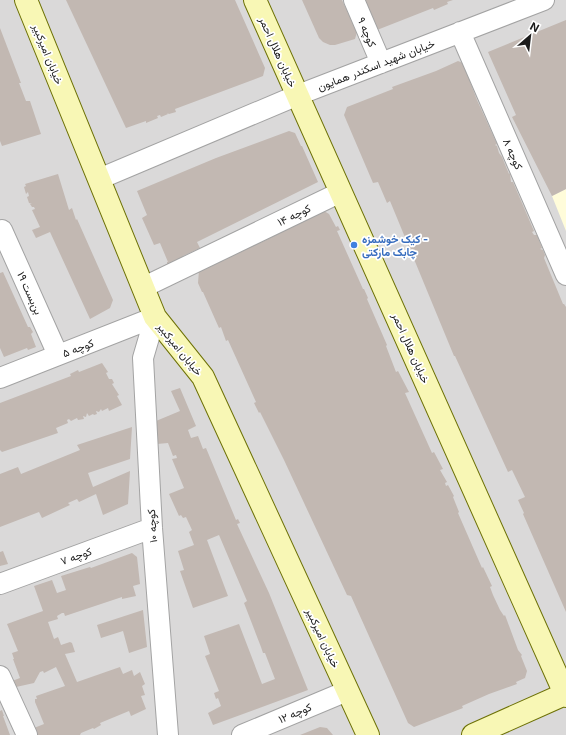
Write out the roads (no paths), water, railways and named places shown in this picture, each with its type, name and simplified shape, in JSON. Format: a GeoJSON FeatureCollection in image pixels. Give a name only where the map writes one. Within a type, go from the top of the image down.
{"type":"FeatureCollection","features":[{"type":"Feature","properties":{"kind":"street","name":"خیابان امیرکبیر"},"geometry":{"type":"LineString","coordinates":[[26,0],[155,317],[204,377],[368,735]]}},
{"type":"Feature","properties":{"kind":"street","name":"خیابان هلال احمر"},"geometry":{"type":"LineString","coordinates":[[255,0],[566,695]]}},
{"type":"Feature","properties":{"kind":"street","name":"کوچه ۹"},"geometry":{"type":"LineString","coordinates":[[354,0],[381,63]]}},
{"type":"Feature","properties":{"kind":"street","name":"خیابان شهید اسکندر همایون"},"geometry":{"type":"LineString","coordinates":[[99,179],[298,96],[460,32],[505,7],[544,0]]}},
{"type":"Feature","properties":{"kind":"street","name":"کوچه ۸"},"geometry":{"type":"LineString","coordinates":[[460,32],[566,275]]}},
{"type":"Feature","properties":{"kind":"street","name":"کوچه ۱۴"},"geometry":{"type":"LineString","coordinates":[[144,287],[341,192]]}},
{"type":"Feature","properties":{"kind":"street","name":"بن‌بست ۱۹"},"geometry":{"type":"LineString","coordinates":[[2,230],[58,355]]}},
{"type":"Feature","properties":{"kind":"street","name":"کوچه ۵"},"geometry":{"type":"LineString","coordinates":[[0,378],[155,317]]}},
{"type":"Feature","properties":{"kind":"street","name":"کوچه ۱۰"},"geometry":{"type":"LineString","coordinates":[[155,317],[143,358],[152,528],[168,735]]}},
{"type":"Feature","properties":{"kind":"street","name":"کوچه ۷"},"geometry":{"type":"LineString","coordinates":[[0,584],[152,528]]}},
{"type":"Feature","properties":{"kind":"street"},"geometry":{"type":"LineString","coordinates":[[0,676],[27,735]]}},
{"type":"Feature","properties":{"kind":"street","name":"کوچه ۱۲"},"geometry":{"type":"LineString","coordinates":[[242,735],[347,691]]}},
{"type":"Feature","properties":{"kind":"street"},"geometry":{"type":"LineString","coordinates":[[473,735],[566,695]]}},
{"type":"Feature","properties":{"kind":"place","name":"کیک خوشمزه - چابک مارکتی"},"geometry":{"type":"Point","coordinates":[354,245]}}]}
